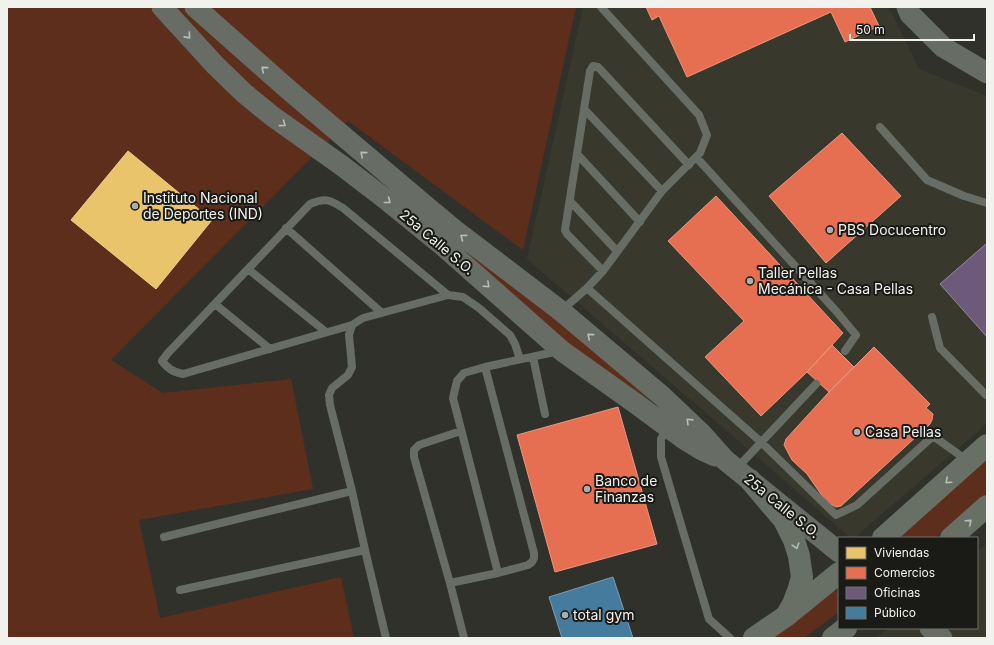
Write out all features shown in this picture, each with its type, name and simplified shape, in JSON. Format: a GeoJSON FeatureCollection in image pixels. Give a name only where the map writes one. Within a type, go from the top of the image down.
{"type":"FeatureCollection","features":[{"type":"Feature","properties":{"kind":"main road"},"geometry":{"type":"LineString","coordinates":[[884,537],[987,445]]}},
{"type":"Feature","properties":{"kind":"main road"},"geometry":{"type":"LineString","coordinates":[[737,470],[784,520],[794,540],[799,556],[802,577],[799,588],[786,616]]}},
{"type":"Feature","properties":{"kind":"main road"},"geometry":{"type":"LineString","coordinates":[[952,537],[987,506]]}},
{"type":"Feature","properties":{"kind":"main road"},"geometry":{"type":"LineString","coordinates":[[754,638],[786,616],[838,574]]}},
{"type":"Feature","properties":{"kind":"main road"},"geometry":{"type":"LineString","coordinates":[[833,638],[845,629]]}},
{"type":"Feature","properties":{"kind":"street","name":"25a Calle S.O."},"geometry":{"type":"LineString","coordinates":[[196,7],[290,92],[456,232],[561,311],[675,408],[737,470],[838,551]]}},
{"type":"Feature","properties":{"kind":"street"},"geometry":{"type":"LineString","coordinates":[[907,7],[910,14],[943,47],[987,73]]}},
{"type":"Feature","properties":{"kind":"street","name":"25a Calle S.O."},"geometry":{"type":"LineString","coordinates":[[170,10],[215,65],[244,93],[272,116],[341,165],[441,244],[562,351],[636,403],[684,440],[737,470]]}},
{"type":"Feature","properties":{"kind":"street"},"geometry":{"type":"LineString","coordinates":[[931,629],[942,638]]}},
{"type":"Feature","properties":{"kind":"lane"},"geometry":{"type":"LineString","coordinates":[[561,311],[587,288],[603,271],[662,191],[700,153],[707,135],[699,115],[601,7]]}},
{"type":"Feature","properties":{"kind":"lane"},"geometry":{"type":"LineString","coordinates":[[603,271],[567,234],[565,230],[590,71],[593,66],[598,67],[689,165]]}},
{"type":"Feature","properties":{"kind":"lane"},"geometry":{"type":"LineString","coordinates":[[584,109],[662,191]]}},
{"type":"Feature","properties":{"kind":"lane"},"geometry":{"type":"LineString","coordinates":[[880,127],[927,180],[964,196],[987,203]]}},
{"type":"Feature","properties":{"kind":"lane"},"geometry":{"type":"LineString","coordinates":[[577,154],[640,222]]}},
{"type":"Feature","properties":{"kind":"lane"},"geometry":{"type":"LineString","coordinates":[[696,157],[830,305],[856,336],[845,351]]}},
{"type":"Feature","properties":{"kind":"lane"},"geometry":{"type":"LineString","coordinates":[[448,295],[342,208],[332,201],[321,200],[310,204],[286,228],[162,361],[174,372],[183,374],[352,325],[363,318],[448,295],[463,297],[498,324],[510,335],[520,359]]}},
{"type":"Feature","properties":{"kind":"lane"},"geometry":{"type":"LineString","coordinates":[[570,201],[617,252]]}},
{"type":"Feature","properties":{"kind":"lane"},"geometry":{"type":"LineString","coordinates":[[286,228],[382,313]]}},
{"type":"Feature","properties":{"kind":"lane"},"geometry":{"type":"LineString","coordinates":[[248,269],[326,332]]}},
{"type":"Feature","properties":{"kind":"lane"},"geometry":{"type":"LineString","coordinates":[[587,288],[762,442],[836,515],[857,505],[933,436],[969,462]]}},
{"type":"Feature","properties":{"kind":"lane"},"geometry":{"type":"LineString","coordinates":[[215,304],[270,349]]}},
{"type":"Feature","properties":{"kind":"lane"},"geometry":{"type":"LineString","coordinates":[[932,317],[940,348],[986,395]]}},
{"type":"Feature","properties":{"kind":"lane"},"geometry":{"type":"LineString","coordinates":[[352,325],[349,335],[352,366],[348,376],[332,388],[329,395],[330,405],[352,491],[386,638]]}},
{"type":"Feature","properties":{"kind":"lane"},"geometry":{"type":"LineString","coordinates":[[498,573],[453,398],[457,381],[464,373],[486,366],[562,351]]}},
{"type":"Feature","properties":{"kind":"lane"},"geometry":{"type":"LineString","coordinates":[[533,357],[545,414]]}},
{"type":"Feature","properties":{"kind":"lane"},"geometry":{"type":"LineString","coordinates":[[450,583],[528,565],[534,558],[534,553],[486,366]]}},
{"type":"Feature","properties":{"kind":"lane"},"geometry":{"type":"LineString","coordinates":[[737,470],[816,384]]}},
{"type":"Feature","properties":{"kind":"lane"},"geometry":{"type":"LineString","coordinates":[[667,427],[661,439],[661,457],[709,619],[730,638]]}},
{"type":"Feature","properties":{"kind":"lane"},"geometry":{"type":"LineString","coordinates":[[461,431],[419,445],[414,450],[414,457],[464,638]]}},
{"type":"Feature","properties":{"kind":"lane"},"geometry":{"type":"LineString","coordinates":[[164,538],[352,491]]}},
{"type":"Feature","properties":{"kind":"lane"},"geometry":{"type":"LineString","coordinates":[[180,590],[365,550]]}},
{"type":"Feature","properties":{"kind":"shaded area","name":"Instituto Nacional de Deportes (IND)"},"geometry":{"type":"Polygon","coordinates":[[[7,7],[576,7],[523,250],[348,121],[329,140],[330,142],[327,142],[111,360],[163,393],[291,379],[313,489],[139,520],[160,618],[341,577],[354,638],[7,638],[7,7]]]}},
{"type":"Feature","properties":{"kind":"shaded area"},"geometry":{"type":"Polygon","coordinates":[[[583,7],[889,7],[919,69],[987,96],[987,423],[855,537],[850,537],[527,259],[583,7]]]}},
{"type":"Feature","properties":{"kind":"shaded area"},"geometry":{"type":"Polygon","coordinates":[[[466,252],[525,293],[613,365],[656,406],[547,328],[466,252]]]}},
{"type":"Feature","properties":{"kind":"shaded area"},"geometry":{"type":"Polygon","coordinates":[[[987,451],[987,493],[937,537],[893,537],[987,451]]]}},
{"type":"Feature","properties":{"kind":"shaded area"},"geometry":{"type":"Polygon","coordinates":[[[987,543],[987,638],[875,638],[888,629],[978,629],[978,551],[987,543]]]}},
{"type":"Feature","properties":{"kind":"shaded area"},"geometry":{"type":"Polygon","coordinates":[[[833,590],[838,592],[838,613],[804,638],[764,638],[833,590]]]}},
{"type":"Feature","properties":{"kind":"building: Viviendas"},"geometry":{"type":"Polygon","coordinates":[[[128,151],[212,220],[156,289],[71,220],[128,151]]]}},
{"type":"Feature","properties":{"kind":"building: Comercios"},"geometry":{"type":"Polygon","coordinates":[[[646,7],[870,7],[879,26],[845,42],[831,12],[687,77],[659,16],[652,20],[646,7]]]}},
{"type":"Feature","properties":{"kind":"building: Comercios","name":"PBS Docucentro"},"geometry":{"type":"Polygon","coordinates":[[[842,133],[901,196],[826,263],[769,196],[842,133]]]}},
{"type":"Feature","properties":{"kind":"building: Comercios","name":"Taller Pellas Mecánica - Casa Pellas"},"geometry":{"type":"Polygon","coordinates":[[[716,196],[843,333],[807,372],[761,416],[705,357],[744,321],[668,241],[716,196]]]}},
{"type":"Feature","properties":{"kind":"building: Comercios"},"geometry":{"type":"Polygon","coordinates":[[[832,345],[854,367],[829,392],[807,372],[832,345]]]}},
{"type":"Feature","properties":{"kind":"building: Comercios","name":"Casa Pellas"},"geometry":{"type":"Polygon","coordinates":[[[874,347],[930,404],[926,408],[933,414],[932,420],[930,424],[841,506],[836,507],[825,500],[807,474],[792,460],[784,445],[786,439],[829,392],[874,347]]]}},
{"type":"Feature","properties":{"kind":"building: Comercios","name":"Banco de Finanzas"},"geometry":{"type":"Polygon","coordinates":[[[618,407],[657,544],[555,572],[517,435],[618,407]]]}},
{"type":"Feature","properties":{"kind":"building: Oficinas"},"geometry":{"type":"Polygon","coordinates":[[[987,243],[987,337],[940,284],[987,243]]]}},
{"type":"Feature","properties":{"kind":"building: Público"},"geometry":{"type":"Polygon","coordinates":[[[613,577],[633,638],[562,638],[549,597],[613,577]]]}},
{"type":"Feature","properties":{"kind":"place","name":"Instituto Nacional de Deportes (IND)"},"geometry":{"type":"Point","coordinates":[135,206]}},
{"type":"Feature","properties":{"kind":"place","name":"PBS Docucentro"},"geometry":{"type":"Point","coordinates":[830,230]}},
{"type":"Feature","properties":{"kind":"place","name":"Taller Pellas Mecánica - Casa Pellas"},"geometry":{"type":"Point","coordinates":[750,281]}},
{"type":"Feature","properties":{"kind":"place","name":"Casa Pellas"},"geometry":{"type":"Point","coordinates":[857,432]}},
{"type":"Feature","properties":{"kind":"place","name":"Banco de Finanzas"},"geometry":{"type":"Point","coordinates":[587,489]}},
{"type":"Feature","properties":{"kind":"place","name":"total gym"},"geometry":{"type":"Point","coordinates":[565,615]}}]}
